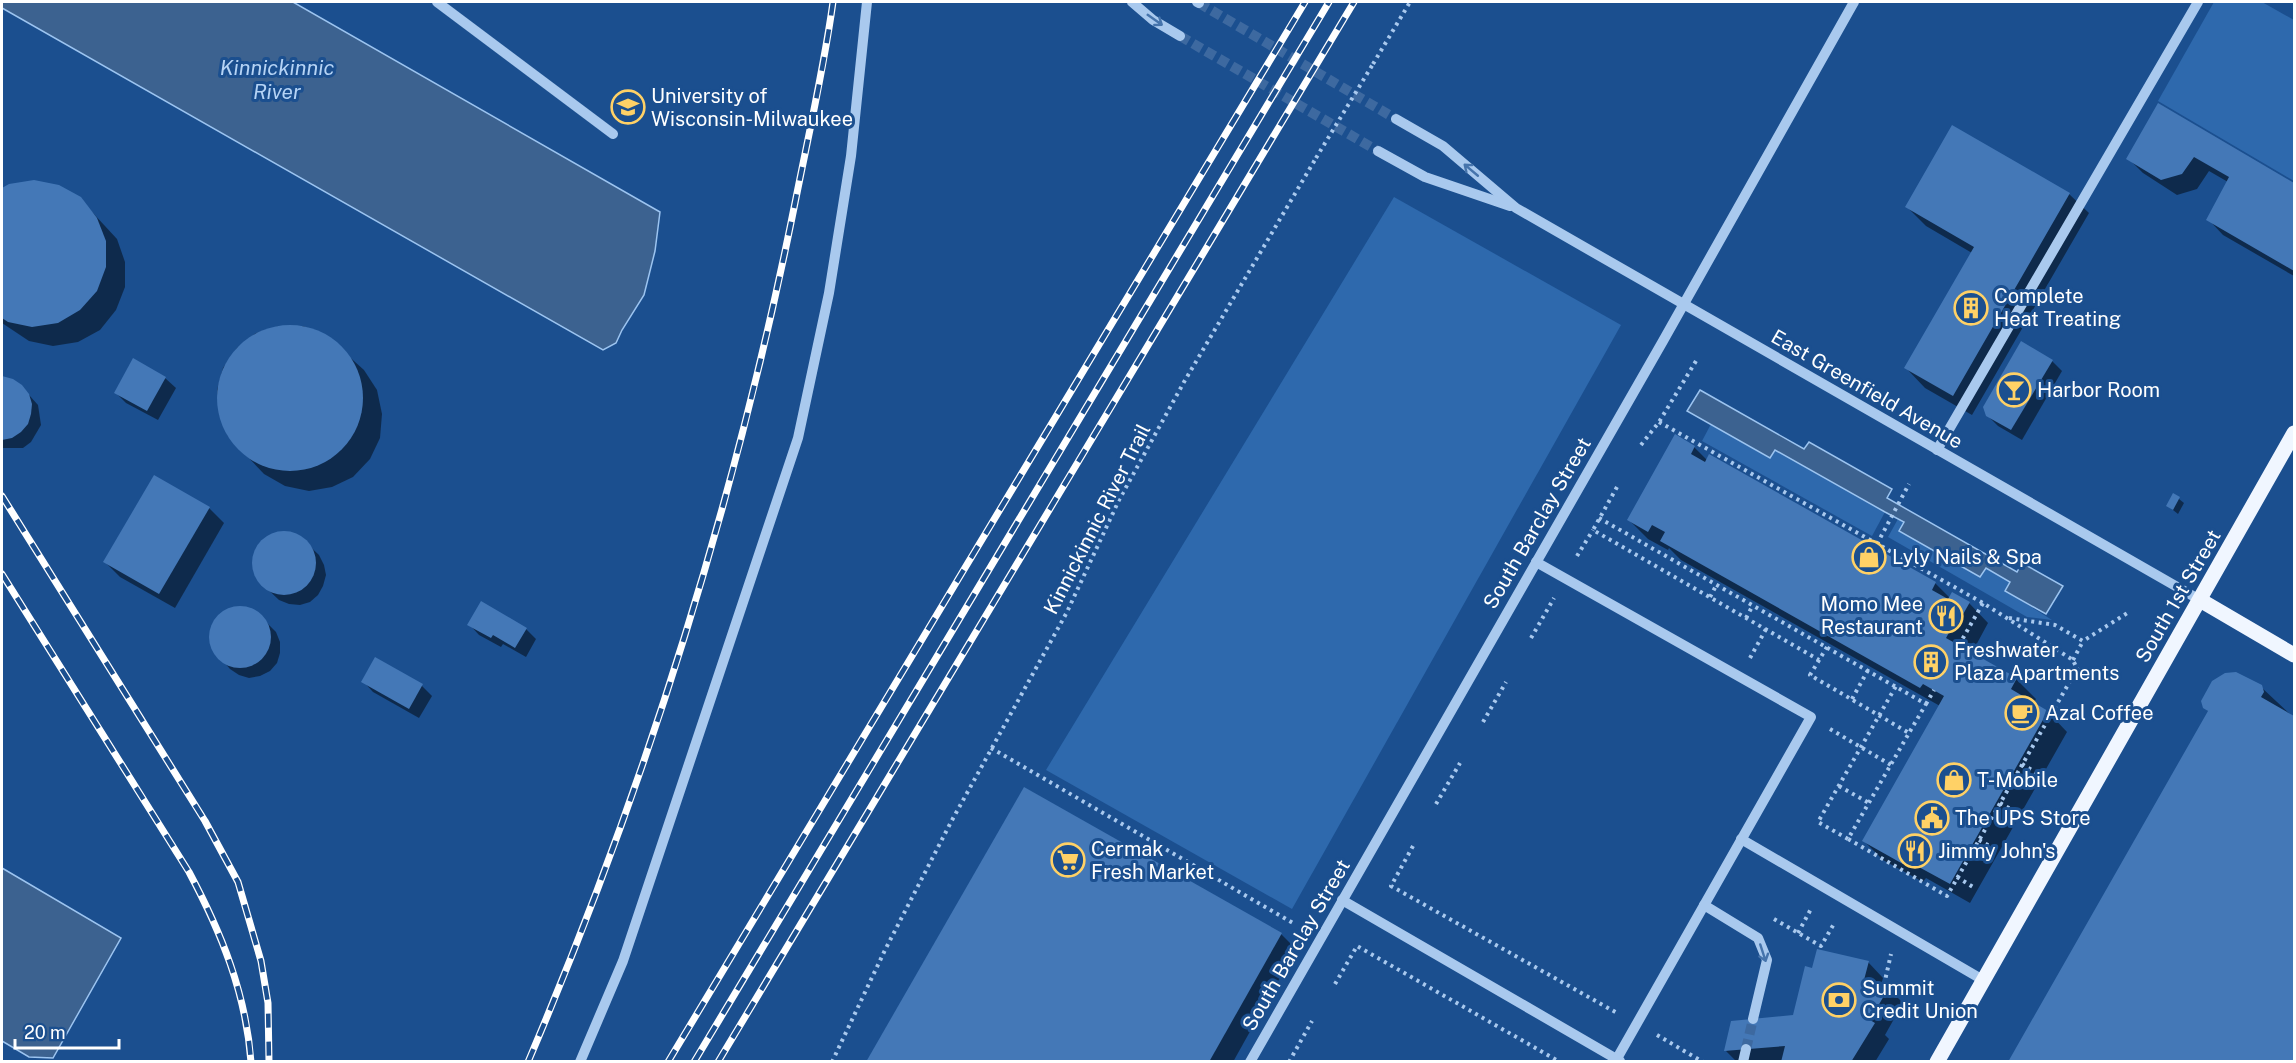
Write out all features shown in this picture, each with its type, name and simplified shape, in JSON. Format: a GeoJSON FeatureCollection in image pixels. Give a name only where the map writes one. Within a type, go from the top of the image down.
{"type":"FeatureCollection","features":[{"type":"Feature","properties":{"kind":"main road","name":"South 1st Street"},"geometry":{"type":"LineString","coordinates":[[1937,1062],[2295,433]]}},
{"type":"Feature","properties":{"kind":"main road"},"geometry":{"type":"LineString","coordinates":[[2200,600],[2295,655]]}},
{"type":"Feature","properties":{"kind":"street"},"geometry":{"type":"LineString","coordinates":[[437,2],[613,134]]}},
{"type":"Feature","properties":{"kind":"street"},"geometry":{"type":"LineString","coordinates":[[580,1062],[623,961],[798,438],[829,293],[851,156],[867,2]]}},
{"type":"Feature","properties":{"kind":"street"},"geometry":{"type":"LineString","coordinates":[[1132,2],[1153,20],[1180,36]]}},
{"type":"Feature","properties":{"kind":"street","name":"South Barclay Street"},"geometry":{"type":"LineString","coordinates":[[1250,1062],[1854,2]]}},
{"type":"Feature","properties":{"kind":"street"},"geometry":{"type":"LineString","coordinates":[[1937,450],[2198,2]]}},
{"type":"Feature","properties":{"kind":"street","name":"East Greenfield Avenue"},"geometry":{"type":"LineString","coordinates":[[1396,119],[1443,146],[1516,208],[2200,600]]}},
{"type":"Feature","properties":{"kind":"street","name":"East Greenfield Avenue"},"geometry":{"type":"LineString","coordinates":[[1378,151],[1425,177],[1516,208]]}},
{"type":"Feature","properties":{"kind":"street"},"geometry":{"type":"LineString","coordinates":[[1342,900],[1617,1061],[1811,717],[1536,562]]}},
{"type":"Feature","properties":{"kind":"street"},"geometry":{"type":"LineString","coordinates":[[1741,839],[1983,980]]}},
{"type":"Feature","properties":{"kind":"street"},"geometry":{"type":"LineString","coordinates":[[1704,905],[1758,938],[1767,960],[1753,1019]]}},
{"type":"Feature","properties":{"kind":"street"},"geometry":{"type":"LineString","coordinates":[[1743,1062],[1746,1049]]}},
{"type":"Feature","properties":{"kind":"path","name":"Kinnickinnic River Trail"},"geometry":{"type":"LineString","coordinates":[[832,1062],[885,950],[991,748],[1067,612],[1119,500],[1184,381],[1410,2]]}},
{"type":"Feature","properties":{"kind":"path"},"geometry":{"type":"LineString","coordinates":[[1641,445],[1659,422],[1696,361]]}},
{"type":"Feature","properties":{"kind":"path"},"geometry":{"type":"LineString","coordinates":[[1659,422],[1983,603],[2073,660],[2077,669],[2093,678]]}},
{"type":"Feature","properties":{"kind":"path"},"geometry":{"type":"LineString","coordinates":[[1876,544],[1909,484]]}},
{"type":"Feature","properties":{"kind":"path"},"geometry":{"type":"LineString","coordinates":[[1577,556],[1617,487]]}},
{"type":"Feature","properties":{"kind":"path"},"geometry":{"type":"LineString","coordinates":[[1599,518],[1926,704]]}},
{"type":"Feature","properties":{"kind":"path"},"geometry":{"type":"LineString","coordinates":[[1593,531],[1819,660]]}},
{"type":"Feature","properties":{"kind":"path"},"geometry":{"type":"LineString","coordinates":[[1710,597],[1717,584]]}},
{"type":"Feature","properties":{"kind":"path"},"geometry":{"type":"LineString","coordinates":[[1531,638],[1554,598]]}},
{"type":"Feature","properties":{"kind":"path"},"geometry":{"type":"LineString","coordinates":[[1959,645],[1983,603]]}},
{"type":"Feature","properties":{"kind":"path"},"geometry":{"type":"LineString","coordinates":[[1746,618],[1753,605]]}},
{"type":"Feature","properties":{"kind":"path"},"geometry":{"type":"LineString","coordinates":[[2073,660],[2083,641],[2129,612]]}},
{"type":"Feature","properties":{"kind":"path"},"geometry":{"type":"LineString","coordinates":[[2006,618],[2055,625],[2083,641]]}},
{"type":"Feature","properties":{"kind":"path"},"geometry":{"type":"LineString","coordinates":[[1739,677],[1766,629]]}},
{"type":"Feature","properties":{"kind":"path"},"geometry":{"type":"LineString","coordinates":[[1827,647],[1810,675],[1909,733]]}},
{"type":"Feature","properties":{"kind":"path"},"geometry":{"type":"LineString","coordinates":[[1896,686],[1818,822],[1947,896],[2077,669]]}},
{"type":"Feature","properties":{"kind":"path"},"geometry":{"type":"LineString","coordinates":[[1852,699],[1868,670]]}},
{"type":"Feature","properties":{"kind":"path"},"geometry":{"type":"LineString","coordinates":[[1483,722],[1506,682]]}},
{"type":"Feature","properties":{"kind":"path"},"geometry":{"type":"LineString","coordinates":[[1848,839],[1934,690]]}},
{"type":"Feature","properties":{"kind":"path"},"geometry":{"type":"LineString","coordinates":[[1811,717],[1891,765]]}},
{"type":"Feature","properties":{"kind":"path"},"geometry":{"type":"LineString","coordinates":[[991,748],[1293,923]]}},
{"type":"Feature","properties":{"kind":"path"},"geometry":{"type":"LineString","coordinates":[[1436,804],[1460,762]]}},
{"type":"Feature","properties":{"kind":"path"},"geometry":{"type":"LineString","coordinates":[[2022,764],[2038,774]]}},
{"type":"Feature","properties":{"kind":"path"},"geometry":{"type":"LineString","coordinates":[[1839,786],[1869,803]]}},
{"type":"Feature","properties":{"kind":"path"},"geometry":{"type":"LineString","coordinates":[[2000,803],[2016,812]]}},
{"type":"Feature","properties":{"kind":"path"},"geometry":{"type":"LineString","coordinates":[[1979,840],[1995,849]]}},
{"type":"Feature","properties":{"kind":"path"},"geometry":{"type":"LineString","coordinates":[[1413,846],[1391,886],[1618,1013]]}},
{"type":"Feature","properties":{"kind":"path"},"geometry":{"type":"LineString","coordinates":[[1957,877],[1973,887]]}},
{"type":"Feature","properties":{"kind":"path"},"geometry":{"type":"LineString","coordinates":[[1798,933],[1823,887]]}},
{"type":"Feature","properties":{"kind":"path"},"geometry":{"type":"LineString","coordinates":[[1767,915],[1821,946],[1835,921],[1844,927]]}},
{"type":"Feature","properties":{"kind":"path"},"geometry":{"type":"LineString","coordinates":[[1335,984],[1357,946],[1560,1062]]}},
{"type":"Feature","properties":{"kind":"path"},"geometry":{"type":"LineString","coordinates":[[1881,948],[1899,958]]}},
{"type":"Feature","properties":{"kind":"path"},"geometry":{"type":"LineString","coordinates":[[1884,985],[1891,954]]}},
{"type":"Feature","properties":{"kind":"path"},"geometry":{"type":"LineString","coordinates":[[1878,1006],[1898,1018]]}},
{"type":"Feature","properties":{"kind":"path"},"geometry":{"type":"LineString","coordinates":[[1289,1062],[1312,1021]]}},
{"type":"Feature","properties":{"kind":"path"},"geometry":{"type":"LineString","coordinates":[[1655,1034],[1703,1062]]}},
{"type":"Feature","properties":{"kind":"shaded area"},"geometry":{"type":"Polygon","coordinates":[[[2214,2],[2262,2],[2294,20],[2294,181],[2158,101],[2214,2]]]}},
{"type":"Feature","properties":{"kind":"shaded area"},"geometry":{"type":"Polygon","coordinates":[[[1394,197],[1621,325],[1292,909],[1046,770],[1394,197]]]}},
{"type":"Feature","properties":{"kind":"shaded area"},"geometry":{"type":"Polygon","coordinates":[[[1711,424],[1769,458],[1775,449],[1885,512],[1872,536],[1702,441],[1711,424]]]}},
{"type":"Feature","properties":{"kind":"shaded area"},"geometry":{"type":"Polygon","coordinates":[[[1898,519],[1904,523],[1899,531],[1980,577],[1985,568],[2011,582],[2006,591],[2052,620],[2027,617],[1888,537],[1898,519]]]}},
{"type":"Feature","properties":{"kind":"water","name":"Kinnickinnic River"},"geometry":{"type":"Polygon","coordinates":[[[2,2],[293,2],[660,212],[655,251],[644,295],[616,343],[603,350],[2,8],[2,2]]]}},
{"type":"Feature","properties":{"kind":"water"},"geometry":{"type":"Polygon","coordinates":[[[1700,390],[1804,449],[1809,442],[1892,489],[1887,498],[2017,572],[2022,563],[2063,586],[2046,614],[2005,591],[2010,582],[1986,568],[1980,577],[1899,531],[1904,522],[1775,450],[1770,458],[1687,411],[1700,390]]]}},
{"type":"Feature","properties":{"kind":"water"},"geometry":{"type":"Polygon","coordinates":[[[2,868],[121,938],[53,1058],[29,1057],[2,1041],[2,868]]]}},
{"type":"Feature","properties":{"kind":"building"},"geometry":{"type":"Polygon","coordinates":[[[2158,103],[2294,183],[2294,271],[2206,220],[2229,177],[2194,157],[2182,174],[2161,180],[2126,159],[2158,103]]]}},
{"type":"Feature","properties":{"kind":"building","name":"Complete Heat Treating"},"geometry":{"type":"Polygon","coordinates":[[[1952,125],[2070,193],[1953,396],[1904,368],[1974,247],[1905,207],[1952,125]]]}},
{"type":"Feature","properties":{"kind":"building"},"geometry":{"type":"Polygon","coordinates":[[[34,180],[59,185],[81,197],[97,218],[106,241],[106,267],[97,291],[80,310],[58,323],[32,327],[8,322],[2,318],[2,188],[9,184],[34,180]]]}},
{"type":"Feature","properties":{"kind":"building"},"geometry":{"type":"Polygon","coordinates":[[[290,325],[318,330],[342,346],[358,370],[363,398],[358,426],[342,450],[318,466],[290,471],[262,466],[238,450],[222,426],[217,398],[222,370],[238,346],[262,330],[290,325]]]}},
{"type":"Feature","properties":{"kind":"building","name":"Harbor Room"},"geometry":{"type":"Polygon","coordinates":[[[2021,341],[2053,360],[2011,430],[1986,416],[1983,407],[2021,341]]]}},
{"type":"Feature","properties":{"kind":"building"},"geometry":{"type":"Polygon","coordinates":[[[133,358],[166,377],[147,411],[114,393],[133,358]]]}},
{"type":"Feature","properties":{"kind":"building"},"geometry":{"type":"Polygon","coordinates":[[[2,376],[22,385],[29,394],[32,404],[28,424],[12,438],[2,440],[2,376]]]}},
{"type":"Feature","properties":{"kind":"building","name":"Freshwater Plaza Apartments"},"geometry":{"type":"Polygon","coordinates":[[[1675,434],[1695,446],[1691,454],[1705,462],[1709,454],[1936,582],[1932,590],[1948,599],[1952,592],[1970,602],[1954,630],[1951,629],[1946,638],[2017,678],[2011,689],[2048,711],[1950,884],[1906,860],[1903,864],[1862,841],[1944,696],[1923,684],[1920,688],[1660,541],[1665,532],[1652,525],[1648,532],[1627,520],[1675,434]]]}},
{"type":"Feature","properties":{"kind":"building"},"geometry":{"type":"Polygon","coordinates":[[[154,475],[210,507],[159,594],[103,562],[154,475]]]}},
{"type":"Feature","properties":{"kind":"building"},"geometry":{"type":"Polygon","coordinates":[[[2173,493],[2180,497],[2173,510],[2166,506],[2173,493]]]}},
{"type":"Feature","properties":{"kind":"building"},"geometry":{"type":"Polygon","coordinates":[[[284,531],[302,537],[310,545],[316,563],[310,581],[302,589],[284,595],[266,589],[258,581],[252,563],[258,545],[266,537],[284,531]]]}},
{"type":"Feature","properties":{"kind":"building"},"geometry":{"type":"Polygon","coordinates":[[[481,601],[527,628],[515,648],[493,635],[491,638],[467,625],[481,601]]]}},
{"type":"Feature","properties":{"kind":"building"},"geometry":{"type":"Polygon","coordinates":[[[240,606],[262,615],[271,637],[262,659],[240,668],[218,659],[209,637],[218,615],[240,606]]]}},
{"type":"Feature","properties":{"kind":"building"},"geometry":{"type":"Polygon","coordinates":[[[375,657],[423,684],[409,709],[361,682],[375,657]]]}},
{"type":"Feature","properties":{"kind":"building"},"geometry":{"type":"Polygon","coordinates":[[[2236,672],[2262,685],[2264,692],[2261,697],[2294,716],[2294,1062],[2008,1062],[2208,711],[2203,708],[2201,701],[2212,681],[2225,673],[2236,672]]]}},
{"type":"Feature","properties":{"kind":"building","name":"Cermak Fresh Market"},"geometry":{"type":"Polygon","coordinates":[[[1024,787],[1282,933],[1209,1062],[866,1062],[1024,787]]]}},
{"type":"Feature","properties":{"kind":"building","name":"Summit Credit Union"},"geometry":{"type":"Polygon","coordinates":[[[1817,949],[1869,961],[1864,980],[1887,985],[1885,994],[1870,1020],[1875,1023],[1851,1062],[1781,1062],[1785,1046],[1724,1051],[1731,1021],[1793,1015],[1805,966],[1812,968],[1817,949]]]}},
{"type":"Feature","properties":{"kind":"tunnel"},"geometry":{"type":"LineString","coordinates":[[1199,3],[1396,119]]}},
{"type":"Feature","properties":{"kind":"tunnel"},"geometry":{"type":"LineString","coordinates":[[1180,36],[1378,151]]}},
{"type":"Feature","properties":{"kind":"tunnel"},"geometry":{"type":"LineString","coordinates":[[1746,1049],[1753,1019]]}},
{"type":"Feature","properties":{"kind":"railway"},"geometry":{"type":"LineString","coordinates":[[528,1062],[612,851],[650,744],[717,528],[772,309],[816,100],[833,2]]}},
{"type":"Feature","properties":{"kind":"railway"},"geometry":{"type":"LineString","coordinates":[[668,1062],[1305,2]]}},
{"type":"Feature","properties":{"kind":"railway"},"geometry":{"type":"LineString","coordinates":[[694,1062],[1329,2]]}},
{"type":"Feature","properties":{"kind":"railway"},"geometry":{"type":"LineString","coordinates":[[718,1062],[1354,2]]}},
{"type":"Feature","properties":{"kind":"railway"},"geometry":{"type":"LineString","coordinates":[[2,496],[205,821],[238,882],[261,961],[268,1003],[269,1062]]}},
{"type":"Feature","properties":{"kind":"railway"},"geometry":{"type":"LineString","coordinates":[[2,574],[189,872],[201,895],[238,987],[251,1062]]}},
{"type":"Feature","properties":{"kind":"place","name":"University of Wisconsin-Milwaukee"},"geometry":{"type":"Point","coordinates":[628,107]}},
{"type":"Feature","properties":{"kind":"place","name":"Complete Heat Treating"},"geometry":{"type":"Point","coordinates":[1971,308]}},
{"type":"Feature","properties":{"kind":"place","name":"Harbor Room"},"geometry":{"type":"Point","coordinates":[2014,390]}},
{"type":"Feature","properties":{"kind":"place","name":"Lyly Nails & Spa"},"geometry":{"type":"Point","coordinates":[1869,557]}},
{"type":"Feature","properties":{"kind":"place","name":"Momo Mee Restaurant"},"geometry":{"type":"Point","coordinates":[1946,616]}},
{"type":"Feature","properties":{"kind":"place","name":"Freshwater Plaza Apartments"},"geometry":{"type":"Point","coordinates":[1931,662]}},
{"type":"Feature","properties":{"kind":"place","name":"Azal Coffee"},"geometry":{"type":"Point","coordinates":[2022,713]}},
{"type":"Feature","properties":{"kind":"place","name":"T-Mobile"},"geometry":{"type":"Point","coordinates":[1954,780]}},
{"type":"Feature","properties":{"kind":"place","name":"The UPS Store"},"geometry":{"type":"Point","coordinates":[1932,818]}},
{"type":"Feature","properties":{"kind":"place","name":"Jimmy John's"},"geometry":{"type":"Point","coordinates":[1915,851]}},
{"type":"Feature","properties":{"kind":"place","name":"Cermak Fresh Market"},"geometry":{"type":"Point","coordinates":[1068,860]}},
{"type":"Feature","properties":{"kind":"place","name":"Summit Credit Union"},"geometry":{"type":"Point","coordinates":[1839,1000]}}]}
